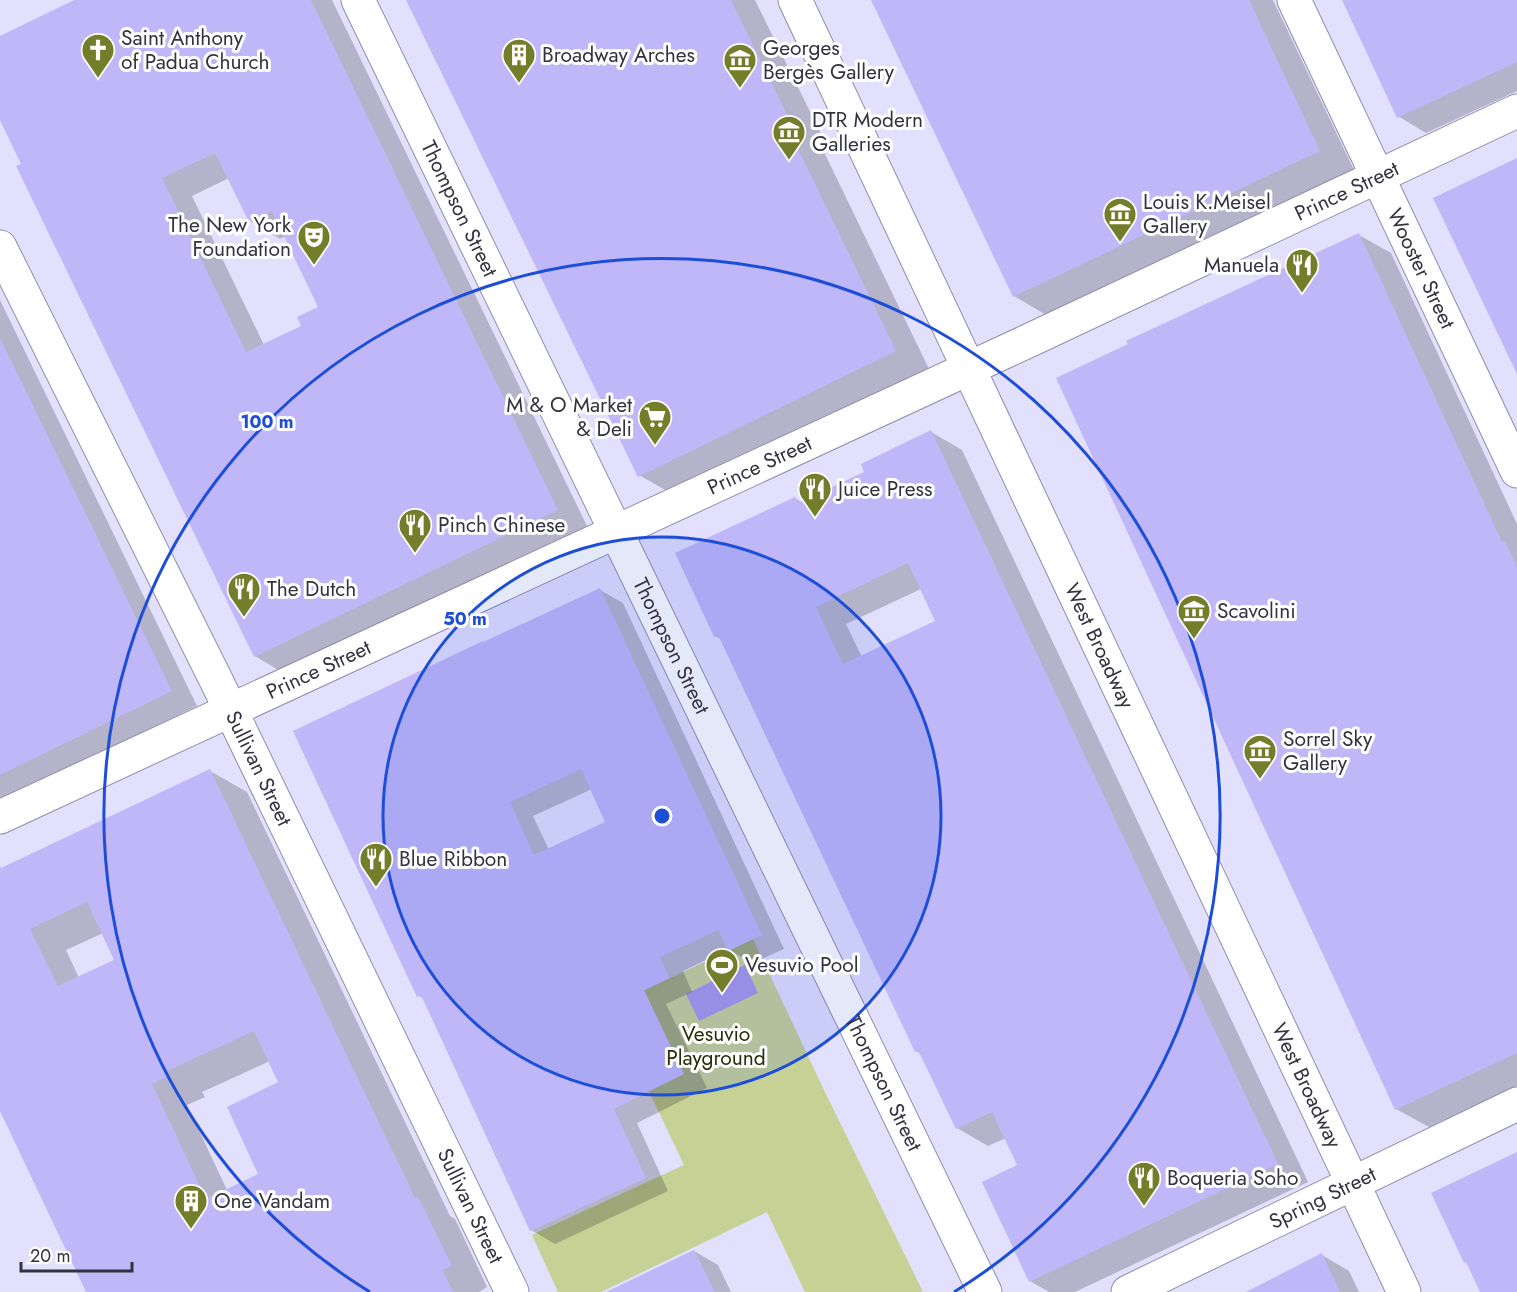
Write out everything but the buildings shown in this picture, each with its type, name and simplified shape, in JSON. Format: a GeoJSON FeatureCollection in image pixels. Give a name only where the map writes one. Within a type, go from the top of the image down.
{"type":"FeatureCollection","features":[{"type":"Feature","properties":{"kind":"street","name":"Thompson Street"},"geometry":{"type":"LineString","coordinates":[[358,0],[985,1292]]}},
{"type":"Feature","properties":{"kind":"street","name":"West Broadway"},"geometry":{"type":"LineString","coordinates":[[795,0],[1404,1292]]}},
{"type":"Feature","properties":{"kind":"street","name":"Wooster Street"},"geometry":{"type":"LineString","coordinates":[[1294,0],[1517,471]]}},
{"type":"Feature","properties":{"kind":"street","name":"Prince Street"},"geometry":{"type":"LineString","coordinates":[[0,817],[1517,111]]}},
{"type":"Feature","properties":{"kind":"street","name":"Sullivan Street"},"geometry":{"type":"LineString","coordinates":[[0,247],[230,710],[512,1292]]}},
{"type":"Feature","properties":{"kind":"street","name":"Spring Street"},"geometry":{"type":"LineString","coordinates":[[1128,1292],[1517,1104]]}},
{"type":"Feature","properties":{"kind":"green space","name":"Vesuvio Playground"},"geometry":{"type":"Polygon","coordinates":[[[753,939],[923,1292],[805,1292],[767,1212],[601,1292],[558,1292],[532,1235],[684,1165],[609,1007],[753,939]]]}},
{"type":"Feature","properties":{"kind":"shaded area","name":"Vesuvio Pool"},"geometry":{"type":"Polygon","coordinates":[[[745,965],[758,993],[699,1021],[686,994],[745,965]]]}},
{"type":"Feature","properties":{"kind":"place","name":"Saint Anthony of Padua Church"},"geometry":{"type":"Point","coordinates":[98,79]}},
{"type":"Feature","properties":{"kind":"place","name":"Broadway Arches"},"geometry":{"type":"Point","coordinates":[519,84]}},
{"type":"Feature","properties":{"kind":"place","name":"Georges Bergès Gallery"},"geometry":{"type":"Point","coordinates":[740,89]}},
{"type":"Feature","properties":{"kind":"place","name":"DTR Modern Galleries"},"geometry":{"type":"Point","coordinates":[789,161]}},
{"type":"Feature","properties":{"kind":"place","name":"Louis K.Meisel Gallery"},"geometry":{"type":"Point","coordinates":[1120,243]}},
{"type":"Feature","properties":{"kind":"place","name":"The New York Foundation"},"geometry":{"type":"Point","coordinates":[314,266]}},
{"type":"Feature","properties":{"kind":"place","name":"Manuela"},"geometry":{"type":"Point","coordinates":[1302,294]}},
{"type":"Feature","properties":{"kind":"place","name":"M & O Market & Deli"},"geometry":{"type":"Point","coordinates":[655,446]}},
{"type":"Feature","properties":{"kind":"place","name":"Juice Press"},"geometry":{"type":"Point","coordinates":[815,518]}},
{"type":"Feature","properties":{"kind":"place","name":"Pinch Chinese"},"geometry":{"type":"Point","coordinates":[415,554]}},
{"type":"Feature","properties":{"kind":"place","name":"The Dutch"},"geometry":{"type":"Point","coordinates":[244,618]}},
{"type":"Feature","properties":{"kind":"place","name":"Scavolini"},"geometry":{"type":"Point","coordinates":[1194,640]}},
{"type":"Feature","properties":{"kind":"place","name":"Sorrel Sky Gallery"},"geometry":{"type":"Point","coordinates":[1260,780]}},
{"type":"Feature","properties":{"kind":"place","name":"Blue Ribbon"},"geometry":{"type":"Point","coordinates":[376,888]}},
{"type":"Feature","properties":{"kind":"place","name":"Vesuvio Pool"},"geometry":{"type":"Point","coordinates":[722,994]}},
{"type":"Feature","properties":{"kind":"place","name":"Boqueria Soho"},"geometry":{"type":"Point","coordinates":[1144,1207]}},
{"type":"Feature","properties":{"kind":"place","name":"One Vandam"},"geometry":{"type":"Point","coordinates":[191,1230]}}]}
